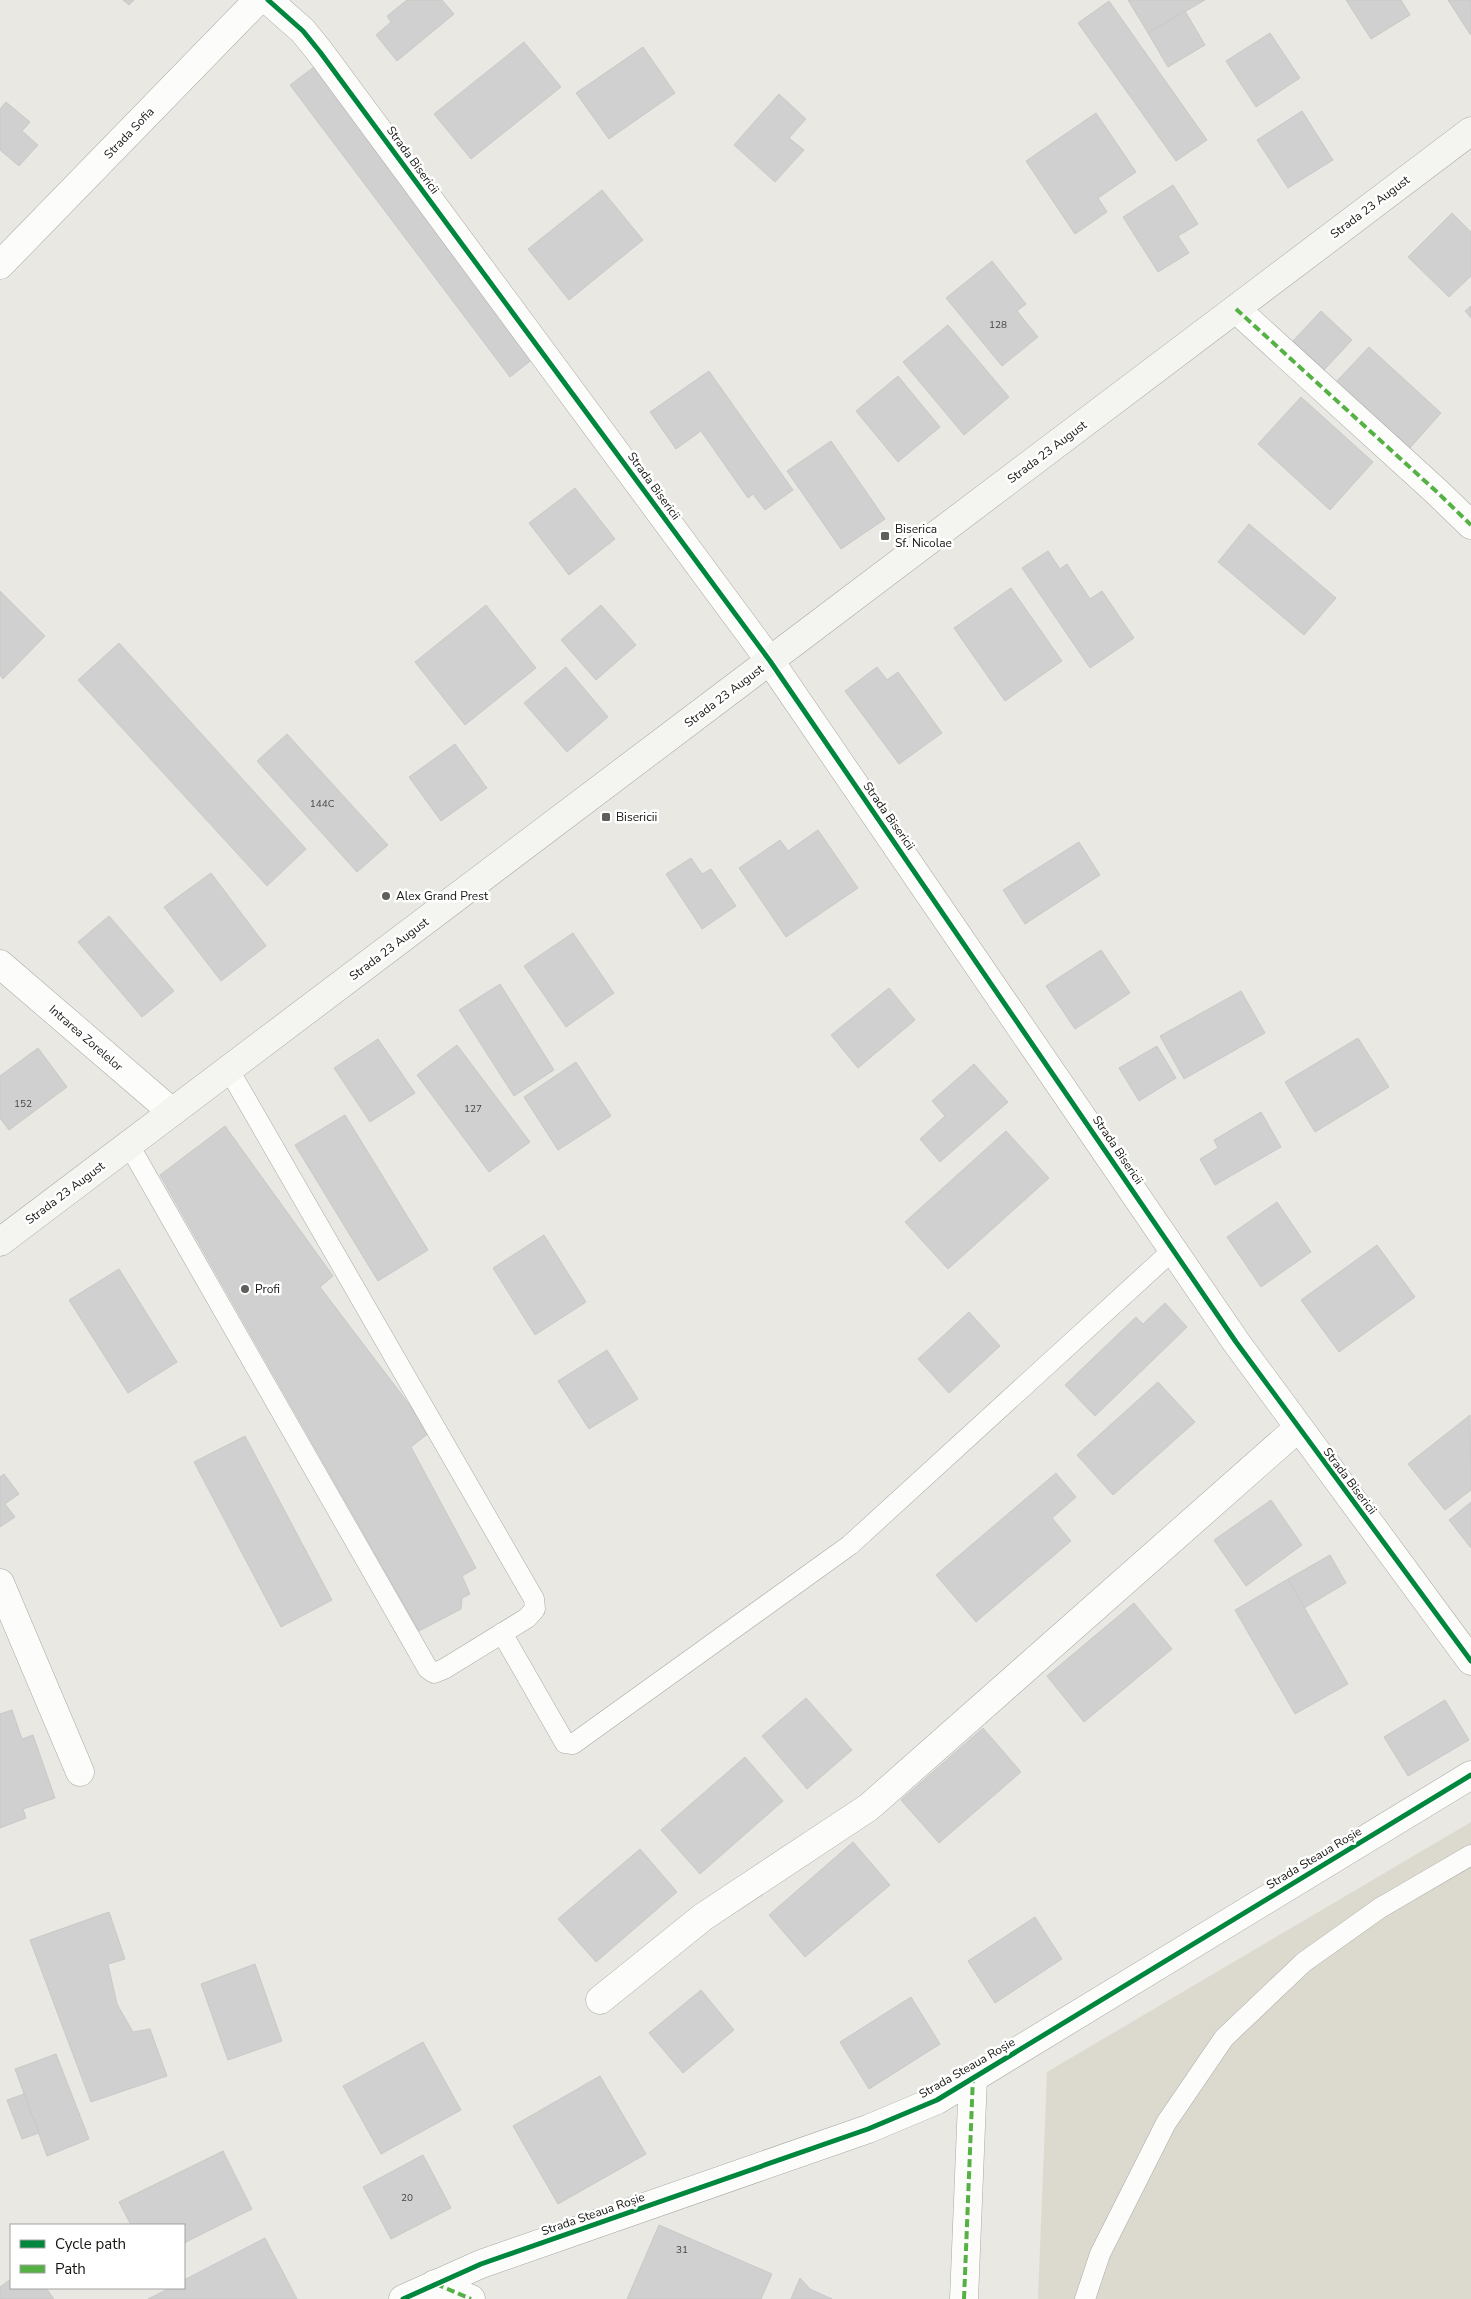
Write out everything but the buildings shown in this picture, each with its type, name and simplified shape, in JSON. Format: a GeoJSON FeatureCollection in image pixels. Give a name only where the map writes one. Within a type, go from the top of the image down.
{"type":"FeatureCollection","features":[{"type":"Feature","properties":{"kind":"main road","name":"Strada 23 August"},"geometry":{"type":"LineString","coordinates":[[0,1242],[1471,131]]}},
{"type":"Feature","properties":{"kind":"street","name":"Strada Sofia"},"geometry":{"type":"LineString","coordinates":[[0,265],[258,0]]}},
{"type":"Feature","properties":{"kind":"street","name":"Strada Bisericii"},"geometry":{"type":"LineString","coordinates":[[268,0],[303,31],[320,52],[770,661],[1002,996],[1173,1250],[1298,1428],[1471,1661]]}},
{"type":"Feature","properties":{"kind":"street"},"geometry":{"type":"LineString","coordinates":[[1236,309],[1471,525]]}},
{"type":"Feature","properties":{"kind":"street","name":"Intrarea Zorelelor"},"geometry":{"type":"LineString","coordinates":[[0,964],[172,1112]]}},
{"type":"Feature","properties":{"kind":"street"},"geometry":{"type":"LineString","coordinates":[[600,2000],[703,1917],[868,1807],[1298,1428]]}},
{"type":"Feature","properties":{"kind":"street"},"geometry":{"type":"LineString","coordinates":[[0,1583],[80,1772]]}},
{"type":"Feature","properties":{"kind":"street","name":"Strada Steaua Roșie"},"geometry":{"type":"LineString","coordinates":[[403,2299],[481,2264],[868,2129],[938,2100],[1471,1775]]}},
{"type":"Feature","properties":{"kind":"street"},"geometry":{"type":"LineString","coordinates":[[964,2299],[973,2077]]}},
{"type":"Feature","properties":{"kind":"street"},"geometry":{"type":"LineString","coordinates":[[434,2284],[470,2299]]}},
{"type":"Feature","properties":{"kind":"lane"},"geometry":{"type":"LineString","coordinates":[[128,1145],[428,1669],[434,1673],[444,1669],[527,1618],[535,1609],[534,1598],[229,1070]]}},
{"type":"Feature","properties":{"kind":"lane"},"geometry":{"type":"LineString","coordinates":[[502,1633],[565,1743],[573,1744],[850,1544],[1173,1250]]}},
{"type":"Feature","properties":{"kind":"lane"},"geometry":{"type":"LineString","coordinates":[[1085,2299],[1100,2254],[1166,2123],[1224,2038],[1304,1962],[1380,1908],[1471,1855]]}},
{"type":"Feature","properties":{"kind":"shaded area"},"geometry":{"type":"Polygon","coordinates":[[[1471,1822],[1471,2299],[1038,2299],[1047,2072],[1471,1822]]]}},
{"type":"Feature","properties":{"kind":"marked path"},"geometry":{"type":"LineString","coordinates":[[1236,309],[1471,525]]}},
{"type":"Feature","properties":{"kind":"marked path"},"geometry":{"type":"LineString","coordinates":[[964,2299],[973,2077]]}},
{"type":"Feature","properties":{"kind":"marked path"},"geometry":{"type":"LineString","coordinates":[[436,2284],[471,2299]]}},
{"type":"Feature","properties":{"kind":"cycle path"},"geometry":{"type":"LineString","coordinates":[[268,0],[303,31],[320,52],[770,661],[1236,1342],[1471,1661]]}},
{"type":"Feature","properties":{"kind":"cycle path"},"geometry":{"type":"LineString","coordinates":[[403,2299],[481,2264],[868,2129],[937,2100],[1471,1775]]}},
{"type":"Feature","properties":{"kind":"place","name":"Biserica Sf. Nicolae"},"geometry":{"type":"Point","coordinates":[885,536]}},
{"type":"Feature","properties":{"kind":"place","name":"Bisericii"},"geometry":{"type":"Point","coordinates":[606,817]}},
{"type":"Feature","properties":{"kind":"place","name":"Alex Grand Prest"},"geometry":{"type":"Point","coordinates":[386,896]}},
{"type":"Feature","properties":{"kind":"place","name":"Profi"},"geometry":{"type":"Point","coordinates":[245,1289]}}]}
